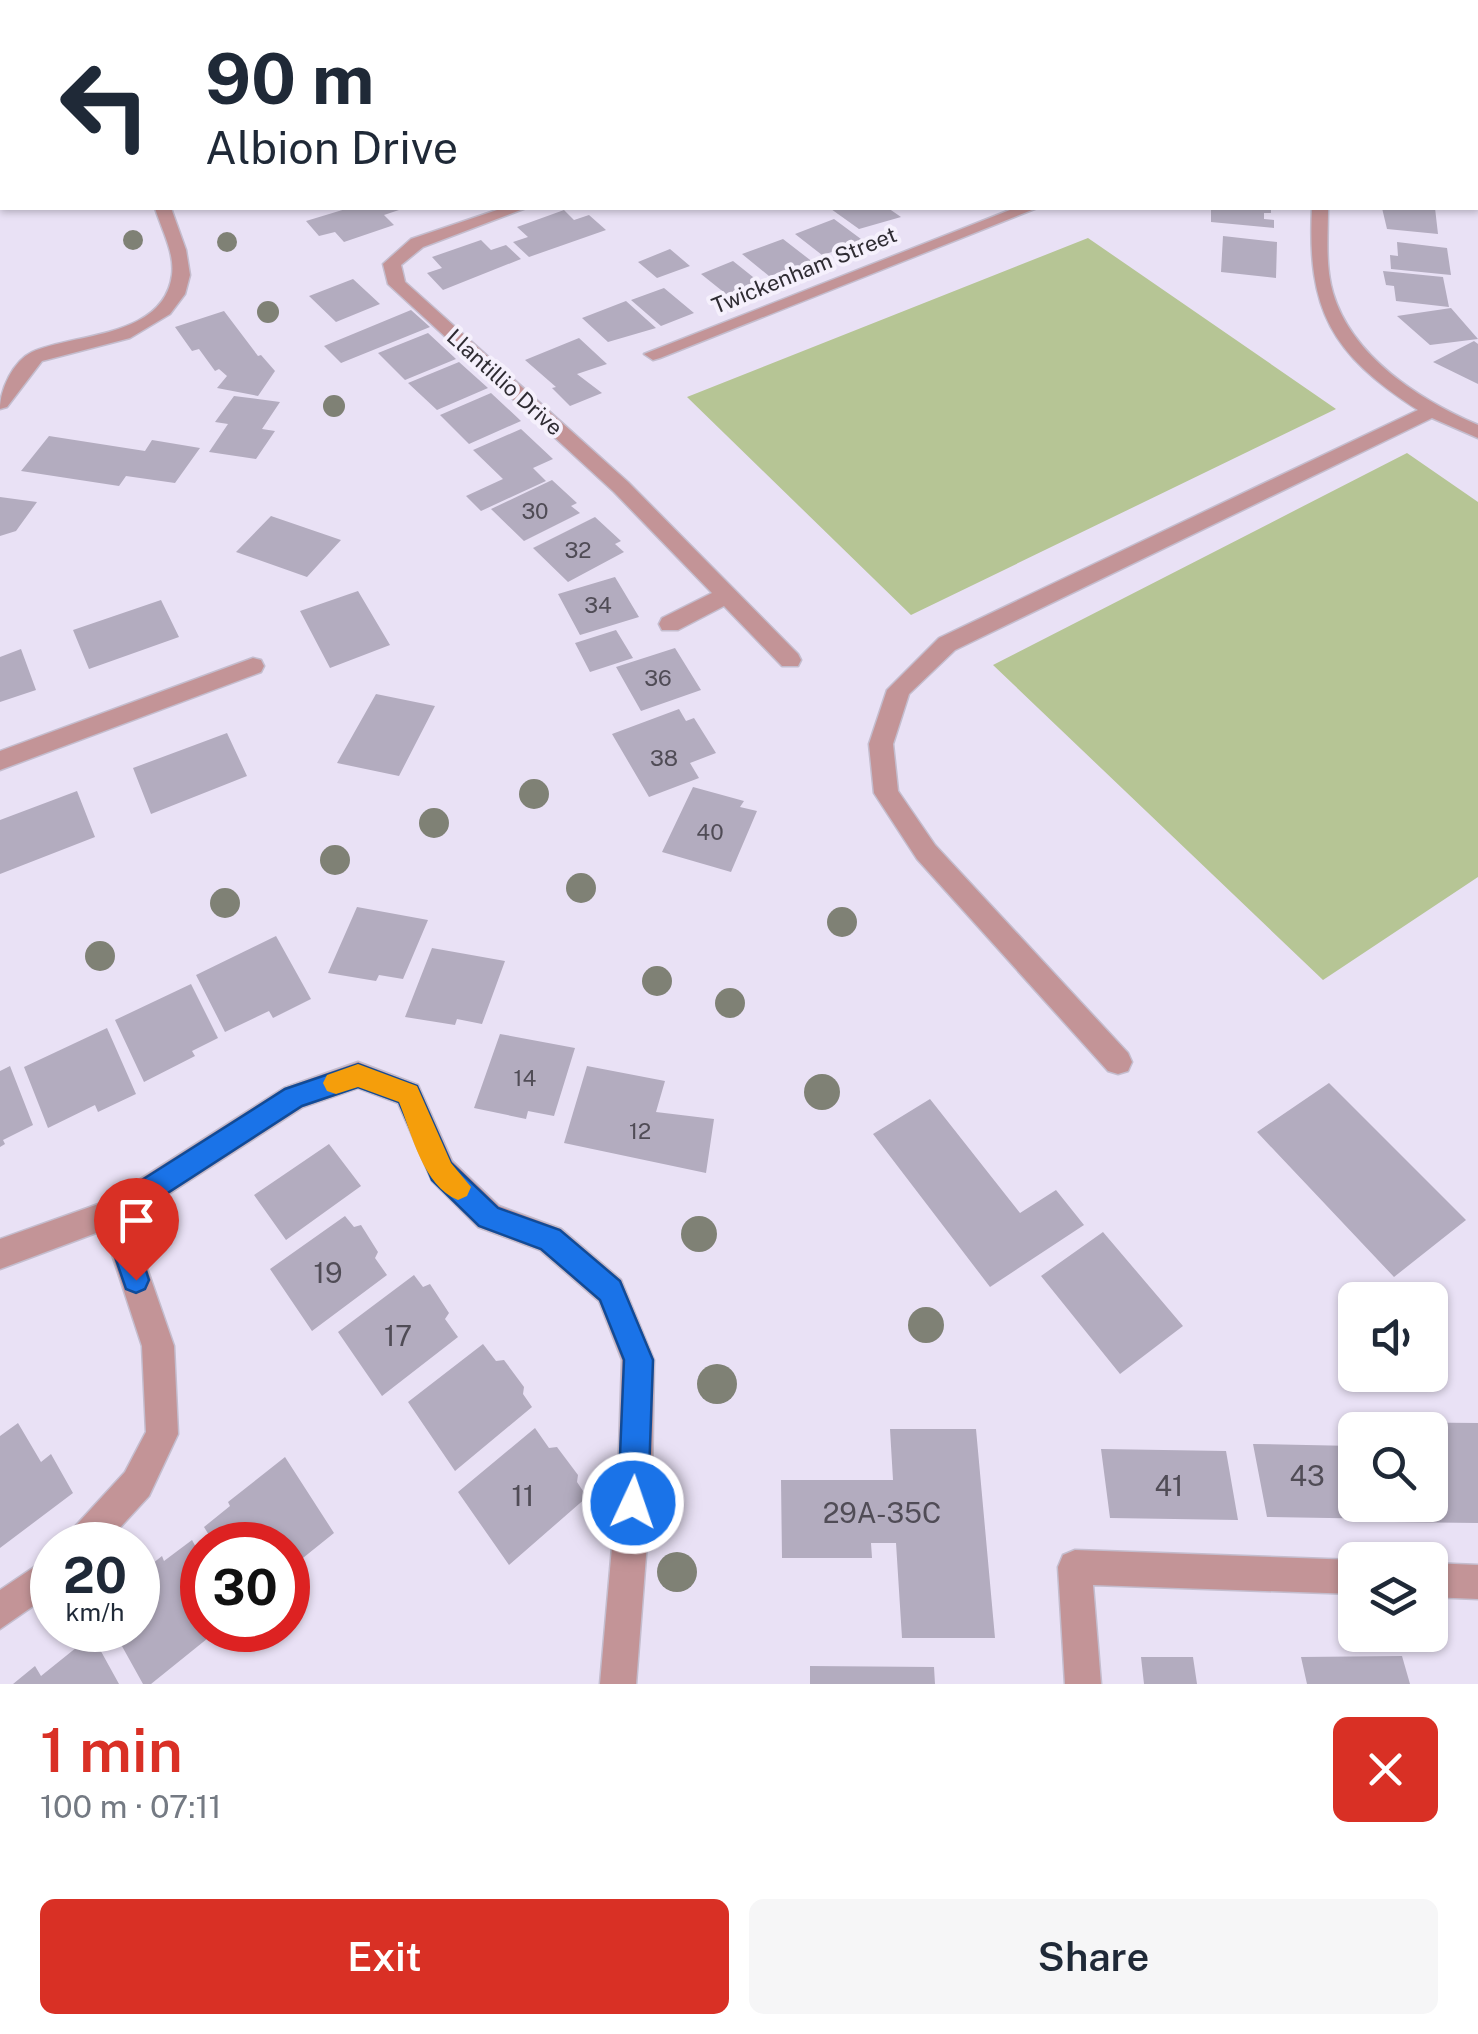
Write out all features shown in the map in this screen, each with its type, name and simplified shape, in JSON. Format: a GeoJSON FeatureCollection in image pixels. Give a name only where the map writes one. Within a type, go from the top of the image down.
{"type":"FeatureCollection","features":[{"type":"Feature","properties":{"kind":"street"},"geometry":{"type":"LineString","coordinates":[[0,403],[36,357],[86,346],[137,328],[171,306],[181,274],[163,210]]}},
{"type":"Feature","properties":{"kind":"street","name":"Llantillio Drive"},"geometry":{"type":"LineString","coordinates":[[512,210],[416,243],[392,264],[397,284],[621,487],[790,660]]}},
{"type":"Feature","properties":{"kind":"street","name":"Twickenham Street"},"geometry":{"type":"LineString","coordinates":[[653,354],[1024,210]]}},
{"type":"Feature","properties":{"kind":"street"},"geometry":{"type":"LineString","coordinates":[[1320,210],[1325,296],[1339,324],[1366,358],[1408,397],[1478,432]]}},
{"type":"Feature","properties":{"kind":"street"},"geometry":{"type":"LineString","coordinates":[[1118,1062],[926,852],[886,794],[881,744],[899,690],[946,644],[1433,410]]}},
{"type":"Feature","properties":{"kind":"street"},"geometry":{"type":"LineString","coordinates":[[670,624],[727,595]]}},
{"type":"Feature","properties":{"kind":"street"},"geometry":{"type":"LineString","coordinates":[[0,762],[252,666]]}},
{"type":"Feature","properties":{"kind":"street"},"geometry":{"type":"LineString","coordinates":[[0,1254],[113,1213],[294,1097],[358,1075],[408,1094],[442,1172],[489,1217],[550,1239],[610,1291],[638,1360],[635,1479],[618,1684]]}},
{"type":"Feature","properties":{"kind":"street"},"geometry":{"type":"LineString","coordinates":[[102,1522],[137,1484],[162,1434],[158,1346],[113,1213]]}},
{"type":"Feature","properties":{"kind":"street"},"geometry":{"type":"LineString","coordinates":[[1083,1684],[1075,1567],[1338,1576]]}},
{"type":"Feature","properties":{"kind":"street"},"geometry":{"type":"LineString","coordinates":[[1448,1581],[1478,1582]]}},
{"type":"Feature","properties":{"kind":"street"},"geometry":{"type":"LineString","coordinates":[[0,1612],[30,1589]]}},
{"type":"Feature","properties":{"kind":"green space"},"geometry":{"type":"Polygon","coordinates":[[[1088,238],[1336,409],[911,615],[687,397],[1088,238]]]}},
{"type":"Feature","properties":{"kind":"green space"},"geometry":{"type":"Polygon","coordinates":[[[1407,453],[1478,502],[1478,877],[1323,980],[993,665],[1407,453]]]}},
{"type":"Feature","properties":{"kind":"building"},"geometry":{"type":"Polygon","coordinates":[[[342,210],[399,210],[384,215],[394,225],[344,242],[335,232],[319,236],[306,221],[342,210]]]}},
{"type":"Feature","properties":{"kind":"building"},"geometry":{"type":"Polygon","coordinates":[[[564,210],[574,220],[589,215],[606,230],[529,257],[513,242],[528,237],[517,227],[564,210]]]}},
{"type":"Feature","properties":{"kind":"building"},"geometry":{"type":"Polygon","coordinates":[[[832,210],[891,210],[901,217],[859,229],[832,210]]]}},
{"type":"Feature","properties":{"kind":"building"},"geometry":{"type":"Polygon","coordinates":[[[1211,210],[1271,210],[1264,213],[1264,219],[1274,220],[1274,228],[1211,222],[1211,210]]]}},
{"type":"Feature","properties":{"kind":"building"},"geometry":{"type":"Polygon","coordinates":[[[1382,210],[1435,210],[1438,234],[1387,229],[1382,210]]]}},
{"type":"Feature","properties":{"kind":"building"},"geometry":{"type":"Polygon","coordinates":[[[834,219],[865,242],[822,255],[795,234],[834,219]]]}},
{"type":"Feature","properties":{"kind":"building"},"geometry":{"type":"Polygon","coordinates":[[[1223,236],[1277,242],[1276,278],[1221,272],[1223,236]]]}},
{"type":"Feature","properties":{"kind":"building"},"geometry":{"type":"Polygon","coordinates":[[[783,239],[814,263],[769,276],[742,254],[783,239]]]}},
{"type":"Feature","properties":{"kind":"building"},"geometry":{"type":"Polygon","coordinates":[[[481,240],[491,250],[506,245],[521,259],[443,290],[427,273],[442,268],[432,257],[481,240]]]}},
{"type":"Feature","properties":{"kind":"building"},"geometry":{"type":"Polygon","coordinates":[[[1397,242],[1447,248],[1451,275],[1391,269],[1390,255],[1398,256],[1397,242]]]}},
{"type":"Feature","properties":{"kind":"building"},"geometry":{"type":"Polygon","coordinates":[[[670,249],[690,266],[657,278],[638,262],[670,249]]]}},
{"type":"Feature","properties":{"kind":"building"},"geometry":{"type":"Polygon","coordinates":[[[733,261],[763,285],[731,298],[701,274],[733,261]]]}},
{"type":"Feature","properties":{"kind":"building"},"geometry":{"type":"Polygon","coordinates":[[[1383,271],[1443,277],[1449,307],[1396,301],[1394,286],[1386,285],[1383,271]]]}},
{"type":"Feature","properties":{"kind":"building"},"geometry":{"type":"Polygon","coordinates":[[[353,279],[380,304],[336,322],[309,296],[353,279]]]}},
{"type":"Feature","properties":{"kind":"building"},"geometry":{"type":"Polygon","coordinates":[[[664,288],[694,313],[661,326],[631,300],[664,288]]]}},
{"type":"Feature","properties":{"kind":"building"},"geometry":{"type":"Polygon","coordinates":[[[626,301],[656,328],[608,342],[582,318],[626,301]]]}},
{"type":"Feature","properties":{"kind":"building"},"geometry":{"type":"Polygon","coordinates":[[[1451,308],[1478,339],[1430,345],[1397,316],[1451,308]]]}},
{"type":"Feature","properties":{"kind":"building"},"geometry":{"type":"Polygon","coordinates":[[[411,310],[430,327],[341,363],[324,346],[411,310]]]}},
{"type":"Feature","properties":{"kind":"building"},"geometry":{"type":"Polygon","coordinates":[[[224,311],[258,356],[275,371],[258,396],[217,388],[227,376],[219,369],[215,371],[199,349],[192,351],[175,327],[224,311]]]}},
{"type":"Feature","properties":{"kind":"building"},"geometry":{"type":"Polygon","coordinates":[[[428,333],[456,359],[405,380],[378,353],[428,333]]]}},
{"type":"Feature","properties":{"kind":"building"},"geometry":{"type":"Polygon","coordinates":[[[579,338],[607,364],[577,374],[602,393],[570,406],[552,388],[556,387],[525,360],[579,338]]]}},
{"type":"Feature","properties":{"kind":"building"},"geometry":{"type":"Polygon","coordinates":[[[1474,341],[1478,344],[1478,384],[1433,362],[1474,341]]]}},
{"type":"Feature","properties":{"kind":"building"},"geometry":{"type":"Polygon","coordinates":[[[459,362],[488,388],[437,410],[408,383],[459,362]]]}},
{"type":"Feature","properties":{"kind":"building"},"geometry":{"type":"Polygon","coordinates":[[[491,393],[521,421],[469,444],[440,415],[491,393]]]}},
{"type":"Feature","properties":{"kind":"building"},"geometry":{"type":"Polygon","coordinates":[[[234,396],[280,402],[262,429],[275,431],[256,459],[209,452],[228,424],[215,422],[234,396]]]}},
{"type":"Feature","properties":{"kind":"building"},"geometry":{"type":"Polygon","coordinates":[[[521,429],[553,459],[533,468],[546,481],[481,511],[466,496],[503,479],[473,450],[521,429]]]}},
{"type":"Feature","properties":{"kind":"building"},"geometry":{"type":"Polygon","coordinates":[[[49,436],[145,451],[152,440],[200,448],[175,483],[126,476],[119,486],[21,471],[49,436]]]}},
{"type":"Feature","properties":{"kind":"building"},"geometry":{"type":"Polygon","coordinates":[[[552,480],[577,503],[571,506],[580,513],[524,541],[491,509],[552,480]]]}},
{"type":"Feature","properties":{"kind":"building"},"geometry":{"type":"Polygon","coordinates":[[[0,497],[37,502],[16,531],[0,536],[0,497]]]}},
{"type":"Feature","properties":{"kind":"building"},"geometry":{"type":"Polygon","coordinates":[[[271,516],[341,540],[307,577],[236,552],[271,516]]]}},
{"type":"Feature","properties":{"kind":"building"},"geometry":{"type":"Polygon","coordinates":[[[595,517],[621,541],[615,544],[624,552],[568,582],[533,548],[595,517]]]}},
{"type":"Feature","properties":{"kind":"building"},"geometry":{"type":"Polygon","coordinates":[[[615,577],[639,617],[580,635],[558,594],[615,577]]]}},
{"type":"Feature","properties":{"kind":"building"},"geometry":{"type":"Polygon","coordinates":[[[358,591],[390,645],[330,668],[300,611],[358,591]]]}},
{"type":"Feature","properties":{"kind":"building"},"geometry":{"type":"Polygon","coordinates":[[[161,600],[179,637],[89,669],[73,630],[161,600]]]}},
{"type":"Feature","properties":{"kind":"building"},"geometry":{"type":"Polygon","coordinates":[[[616,630],[633,658],[590,672],[575,643],[616,630]]]}},
{"type":"Feature","properties":{"kind":"building"},"geometry":{"type":"Polygon","coordinates":[[[675,648],[701,690],[641,711],[616,667],[675,648]]]}},
{"type":"Feature","properties":{"kind":"building"},"geometry":{"type":"Polygon","coordinates":[[[21,649],[36,690],[0,702],[0,657],[21,649]]]}},
{"type":"Feature","properties":{"kind":"building"},"geometry":{"type":"Polygon","coordinates":[[[376,694],[435,706],[399,776],[337,763],[376,694]]]}},
{"type":"Feature","properties":{"kind":"building"},"geometry":{"type":"Polygon","coordinates":[[[679,709],[686,721],[694,718],[716,753],[690,763],[699,778],[649,797],[612,734],[679,709]]]}},
{"type":"Feature","properties":{"kind":"building"},"geometry":{"type":"Polygon","coordinates":[[[227,733],[247,776],[151,814],[133,768],[227,733]]]}},
{"type":"Feature","properties":{"kind":"building"},"geometry":{"type":"Polygon","coordinates":[[[693,787],[744,801],[740,807],[757,811],[731,872],[662,852],[693,787]]]}},
{"type":"Feature","properties":{"kind":"building"},"geometry":{"type":"Polygon","coordinates":[[[77,791],[95,837],[0,874],[0,820],[77,791]]]}},
{"type":"Feature","properties":{"kind":"building"},"geometry":{"type":"Polygon","coordinates":[[[357,907],[428,920],[403,979],[379,975],[376,981],[328,973],[357,907]]]}},
{"type":"Feature","properties":{"kind":"building"},"geometry":{"type":"Polygon","coordinates":[[[276,936],[311,999],[273,1018],[269,1011],[225,1032],[196,975],[276,936]]]}},
{"type":"Feature","properties":{"kind":"building"},"geometry":{"type":"Polygon","coordinates":[[[432,948],[505,961],[482,1024],[457,1019],[455,1025],[405,1017],[432,948]]]}},
{"type":"Feature","properties":{"kind":"building"},"geometry":{"type":"Polygon","coordinates":[[[191,984],[218,1038],[192,1051],[195,1056],[144,1082],[115,1020],[191,984]]]}},
{"type":"Feature","properties":{"kind":"building"},"geometry":{"type":"Polygon","coordinates":[[[107,1028],[136,1094],[98,1112],[95,1105],[48,1128],[24,1067],[107,1028]]]}},
{"type":"Feature","properties":{"kind":"building"},"geometry":{"type":"Polygon","coordinates":[[[500,1034],[575,1048],[554,1116],[528,1111],[526,1119],[474,1108],[500,1034]]]}},
{"type":"Feature","properties":{"kind":"building"},"geometry":{"type":"Polygon","coordinates":[[[10,1066],[33,1125],[3,1140],[5,1144],[0,1147],[0,1071],[10,1066]]]}},
{"type":"Feature","properties":{"kind":"building"},"geometry":{"type":"Polygon","coordinates":[[[587,1066],[665,1081],[656,1112],[714,1119],[706,1173],[564,1143],[587,1066]]]}},
{"type":"Feature","properties":{"kind":"building"},"geometry":{"type":"Polygon","coordinates":[[[1329,1083],[1466,1220],[1394,1277],[1257,1132],[1329,1083]]]}},
{"type":"Feature","properties":{"kind":"building"},"geometry":{"type":"Polygon","coordinates":[[[930,1099],[1020,1213],[1056,1190],[1084,1225],[990,1287],[873,1134],[930,1099]]]}},
{"type":"Feature","properties":{"kind":"building"},"geometry":{"type":"Polygon","coordinates":[[[329,1144],[361,1186],[286,1240],[254,1195],[329,1144]]]}},
{"type":"Feature","properties":{"kind":"building"},"geometry":{"type":"Polygon","coordinates":[[[345,1216],[354,1227],[361,1225],[387,1275],[312,1331],[270,1269],[345,1216]]]}},
{"type":"Feature","properties":{"kind":"building"},"geometry":{"type":"Polygon","coordinates":[[[1103,1232],[1183,1326],[1120,1374],[1041,1276],[1103,1232]]]}},
{"type":"Feature","properties":{"kind":"building"},"geometry":{"type":"Polygon","coordinates":[[[414,1275],[423,1287],[430,1284],[449,1313],[445,1319],[458,1337],[382,1396],[338,1332],[414,1275]]]}},
{"type":"Feature","properties":{"kind":"building"},"geometry":{"type":"Polygon","coordinates":[[[483,1344],[496,1361],[504,1360],[524,1387],[523,1394],[532,1407],[455,1471],[408,1402],[483,1344]]]}},
{"type":"Feature","properties":{"kind":"building"},"geometry":{"type":"Polygon","coordinates":[[[18,1423],[41,1462],[51,1454],[73,1493],[0,1548],[0,1436],[18,1423]]]}},
{"type":"Feature","properties":{"kind":"building"},"geometry":{"type":"Polygon","coordinates":[[[1448,1423],[1478,1423],[1478,1523],[1393,1522],[1448,1522],[1448,1423]]]}},
{"type":"Feature","properties":{"kind":"building"},"geometry":{"type":"Polygon","coordinates":[[[535,1428],[549,1448],[557,1447],[578,1475],[577,1482],[587,1497],[509,1565],[458,1492],[535,1428]]]}},
{"type":"Feature","properties":{"kind":"building"},"geometry":{"type":"Polygon","coordinates":[[[890,1429],[976,1429],[995,1638],[902,1638],[896,1543],[871,1543],[872,1558],[782,1558],[781,1480],[893,1480],[890,1429]]]}},
{"type":"Feature","properties":{"kind":"building"},"geometry":{"type":"Polygon","coordinates":[[[1253,1444],[1338,1446],[1338,1518],[1267,1517],[1253,1444]]]}},
{"type":"Feature","properties":{"kind":"building"},"geometry":{"type":"Polygon","coordinates":[[[1101,1449],[1226,1451],[1238,1520],[1110,1518],[1101,1449]]]}},
{"type":"Feature","properties":{"kind":"building"},"geometry":{"type":"Polygon","coordinates":[[[285,1457],[334,1533],[310,1552],[310,1522],[210,1522],[230,1506],[228,1502],[285,1457]]]}},
{"type":"Feature","properties":{"kind":"building"},"geometry":{"type":"Polygon","coordinates":[[[180,1549],[180,1652],[191,1652],[151,1684],[143,1684],[125,1652],[160,1652],[162,1556],[164,1561],[180,1549]]]}},
{"type":"Feature","properties":{"kind":"building"},"geometry":{"type":"Polygon","coordinates":[[[71,1652],[101,1652],[119,1684],[13,1684],[35,1666],[41,1676],[71,1652]]]}},
{"type":"Feature","properties":{"kind":"building"},"geometry":{"type":"Polygon","coordinates":[[[1402,1656],[1410,1684],[1307,1684],[1301,1657],[1402,1656]]]}},
{"type":"Feature","properties":{"kind":"building"},"geometry":{"type":"Polygon","coordinates":[[[1141,1657],[1193,1657],[1197,1684],[1144,1684],[1141,1657]]]}},
{"type":"Feature","properties":{"kind":"building"},"geometry":{"type":"Polygon","coordinates":[[[810,1666],[934,1667],[935,1684],[810,1684],[810,1666]]]}},
{"type":"Feature","properties":{"kind":"slow traffic"},"geometry":{"type":"LineString","coordinates":[[336,1083],[358,1075],[408,1094],[442,1172],[458,1187]]}},
{"type":"Feature","properties":{"kind":"route"},"geometry":{"type":"LineString","coordinates":[[136,1280],[113,1213],[294,1097],[358,1075],[408,1094],[442,1172],[489,1217],[550,1239],[610,1291],[638,1360],[633,1503]]}}]}
